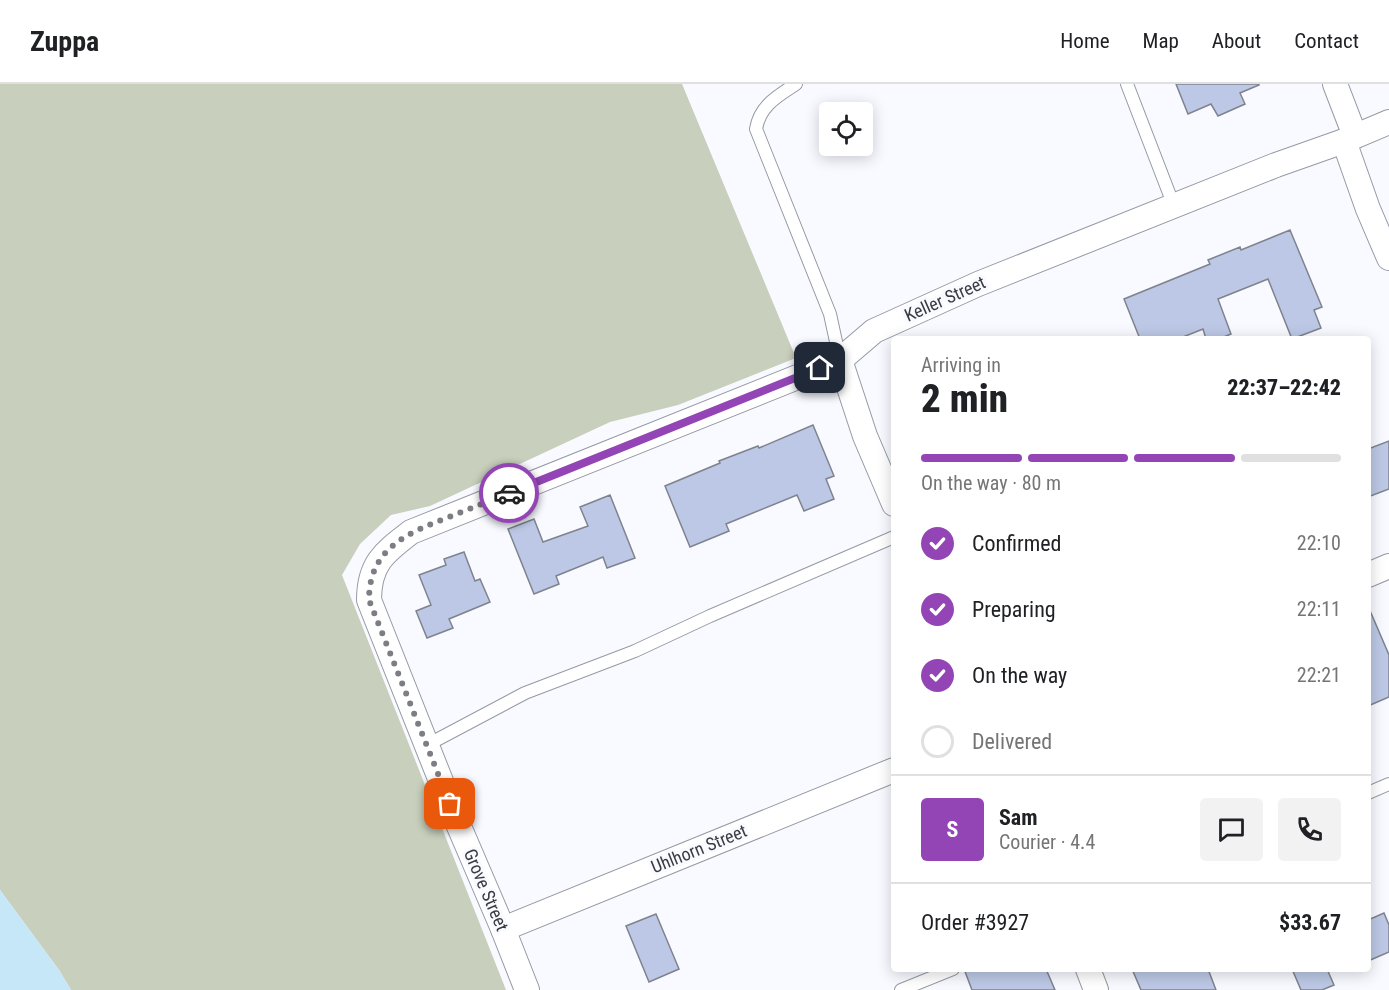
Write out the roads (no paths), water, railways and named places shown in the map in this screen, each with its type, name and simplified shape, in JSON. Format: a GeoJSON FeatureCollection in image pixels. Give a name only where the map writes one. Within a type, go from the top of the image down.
{"type":"FeatureCollection","features":[{"type":"Feature","properties":{"kind":"street"},"geometry":{"type":"LineString","coordinates":[[1335,84],[1368,209],[1389,258]]}},
{"type":"Feature","properties":{"kind":"street","name":"Keller Street"},"geometry":{"type":"LineString","coordinates":[[369,589],[378,562],[387,551],[411,532],[840,360],[874,331],[978,284],[1389,122]]}},
{"type":"Feature","properties":{"kind":"street"},"geometry":{"type":"LineString","coordinates":[[840,360],[865,436],[891,497]]}},
{"type":"Feature","properties":{"kind":"street"},"geometry":{"type":"LineString","coordinates":[[1371,574],[1389,566]]}},
{"type":"Feature","properties":{"kind":"street","name":"Grove Street"},"geometry":{"type":"LineString","coordinates":[[369,589],[369,600],[426,745],[527,990]]}},
{"type":"Feature","properties":{"kind":"street","name":"Uhlhorn Street"},"geometry":{"type":"LineString","coordinates":[[503,929],[891,771]]}},
{"type":"Feature","properties":{"kind":"street"},"geometry":{"type":"LineString","coordinates":[[1089,972],[1096,990]]}},
{"type":"Feature","properties":{"kind":"lane"},"geometry":{"type":"LineString","coordinates":[[796,84],[770,102],[758,121],[756,129],[830,315],[840,360]]}},
{"type":"Feature","properties":{"kind":"lane"},"geometry":{"type":"LineString","coordinates":[[1127,84],[1174,206]]}},
{"type":"Feature","properties":{"kind":"lane"},"geometry":{"type":"LineString","coordinates":[[426,745],[525,693],[635,651],[710,616],[891,538]]}},
{"type":"Feature","properties":{"kind":"lane"},"geometry":{"type":"LineString","coordinates":[[1371,792],[1389,784]]}},
{"type":"Feature","properties":{"kind":"lane"},"geometry":{"type":"LineString","coordinates":[[901,990],[946,972]]}},
{"type":"Feature","properties":{"kind":"water"},"geometry":{"type":"Polygon","coordinates":[[[0,890],[59,970],[71,990],[0,990],[0,890]]]}}]}
